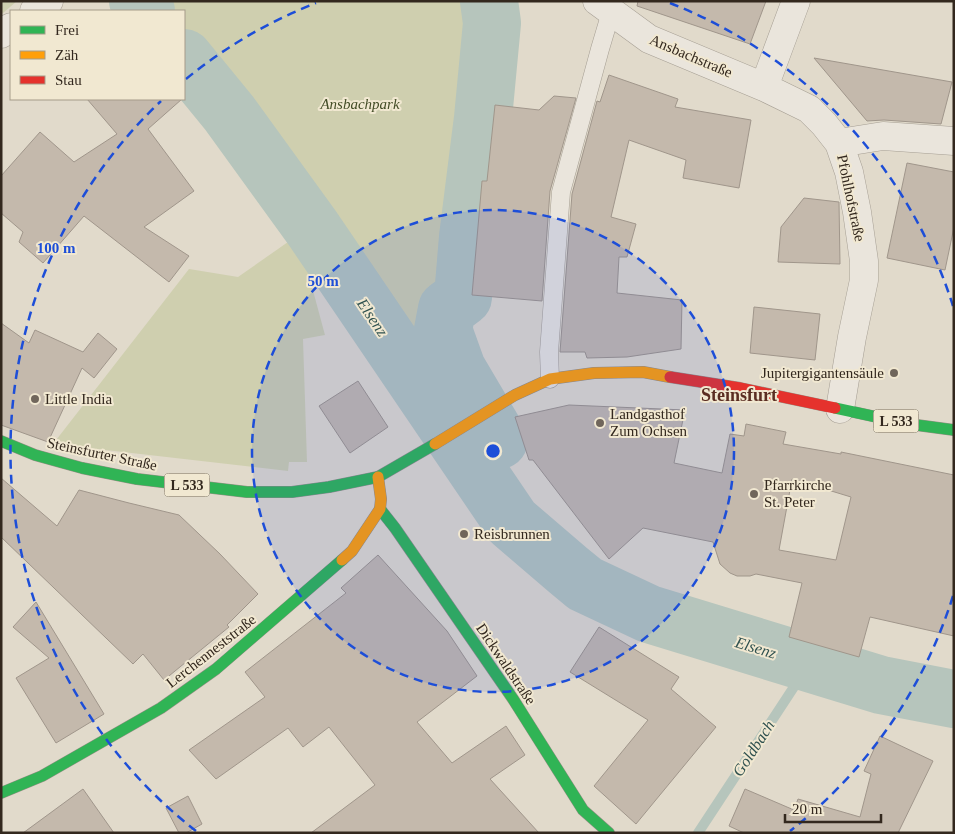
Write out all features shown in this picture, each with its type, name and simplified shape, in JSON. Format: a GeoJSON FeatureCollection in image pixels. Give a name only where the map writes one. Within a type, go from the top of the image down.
{"type":"FeatureCollection","features":[{"type":"Feature","properties":{"kind":"main road","name":"L 533"},"geometry":{"type":"LineString","coordinates":[[378,477],[515,395],[550,378],[594,373],[643,372],[740,388],[909,424],[954,430]]}},
{"type":"Feature","properties":{"kind":"main road","name":"Steinsfurter Straße"},"geometry":{"type":"LineString","coordinates":[[1,441],[35,454],[82,468],[138,479],[247,492],[292,492],[378,477]]}},
{"type":"Feature","properties":{"kind":"main road"},"geometry":{"type":"LineString","coordinates":[[378,477],[381,499],[380,509]]}},
{"type":"Feature","properties":{"kind":"main road","name":"Lerchenneststraße"},"geometry":{"type":"LineString","coordinates":[[1,793],[42,776],[161,708],[216,669],[306,593],[352,551],[380,509]]}},
{"type":"Feature","properties":{"kind":"main road","name":"Dickwaldstraße"},"geometry":{"type":"LineString","coordinates":[[380,509],[513,699],[584,810],[610,833]]}},
{"type":"Feature","properties":{"kind":"street"},"geometry":{"type":"LineString","coordinates":[[36,10],[49,1]]}},
{"type":"Feature","properties":{"kind":"street"},"geometry":{"type":"LineString","coordinates":[[764,87],[796,1]]}},
{"type":"Feature","properties":{"kind":"street","name":"Ansbachstraße"},"geometry":{"type":"LineString","coordinates":[[604,7],[649,39],[764,87]]}},
{"type":"Feature","properties":{"kind":"street","name":"Pfohlhofstraße"},"geometry":{"type":"LineString","coordinates":[[764,87],[809,109],[839,143],[849,172],[864,261],[864,280],[840,409]]}},
{"type":"Feature","properties":{"kind":"street"},"geometry":{"type":"LineString","coordinates":[[839,143],[883,136],[954,141]]}},
{"type":"Feature","properties":{"kind":"lane"},"geometry":{"type":"LineString","coordinates":[[550,378],[549,352],[561,192],[600,49],[604,7]]}},
{"type":"Feature","properties":{"kind":"green space"},"geometry":{"type":"Polygon","coordinates":[[[1,1],[17,1],[3,13],[1,12],[1,1]]]}},
{"type":"Feature","properties":{"kind":"green space","name":"Ansbachpark"},"geometry":{"type":"Polygon","coordinates":[[[151,1],[477,1],[434,342],[419,367],[308,202],[185,45],[185,10],[157,10],[151,1]]]}},
{"type":"Feature","properties":{"kind":"green space"},"geometry":{"type":"Polygon","coordinates":[[[298,235],[325,335],[303,339],[307,462],[289,462],[288,471],[53,444],[189,269],[238,277],[298,235]]]}},
{"type":"Feature","properties":{"kind":"building"},"geometry":{"type":"Polygon","coordinates":[[[638,1],[766,1],[750,44],[637,6],[638,1]]]}},
{"type":"Feature","properties":{"kind":"building"},"geometry":{"type":"Polygon","coordinates":[[[814,58],[952,82],[941,124],[884,120],[867,121],[814,58]]]}},
{"type":"Feature","properties":{"kind":"building"},"geometry":{"type":"Polygon","coordinates":[[[609,75],[678,99],[675,107],[751,120],[739,188],[683,178],[686,160],[629,140],[611,217],[636,224],[627,257],[619,257],[617,293],[682,300],[681,349],[627,357],[587,358],[585,352],[560,352],[572,194],[597,101],[600,102],[609,75]]]}},
{"type":"Feature","properties":{"kind":"building"},"geometry":{"type":"Polygon","coordinates":[[[554,96],[576,98],[550,191],[542,301],[472,295],[482,181],[487,181],[495,105],[539,110],[554,96]]]}},
{"type":"Feature","properties":{"kind":"building"},"geometry":{"type":"Polygon","coordinates":[[[88,100],[181,100],[148,129],[194,191],[144,227],[189,256],[169,282],[84,216],[43,263],[19,242],[23,232],[1,213],[1,176],[40,132],[74,162],[117,134],[88,100]]]}},
{"type":"Feature","properties":{"kind":"building"},"geometry":{"type":"Polygon","coordinates":[[[907,163],[954,172],[954,227],[945,270],[887,258],[907,163]]]}},
{"type":"Feature","properties":{"kind":"building"},"geometry":{"type":"Polygon","coordinates":[[[804,198],[839,202],[840,264],[778,262],[781,227],[804,198]]]}},
{"type":"Feature","properties":{"kind":"building"},"geometry":{"type":"Polygon","coordinates":[[[754,307],[820,314],[815,360],[750,353],[754,307]]]}},
{"type":"Feature","properties":{"kind":"building","name":"Little India"},"geometry":{"type":"Polygon","coordinates":[[[1,323],[29,343],[35,330],[83,352],[98,333],[117,349],[94,378],[82,368],[48,442],[1,425],[1,323]]]}},
{"type":"Feature","properties":{"kind":"building"},"geometry":{"type":"Polygon","coordinates":[[[358,381],[388,427],[350,453],[319,406],[358,381]]]}},
{"type":"Feature","properties":{"kind":"building"},"geometry":{"type":"Polygon","coordinates":[[[569,405],[685,410],[674,463],[722,473],[730,434],[744,436],[746,424],[786,432],[783,444],[841,454],[841,452],[954,475],[954,636],[870,617],[859,657],[789,637],[802,583],[756,574],[737,576],[730,573],[720,564],[713,542],[643,528],[609,559],[533,460],[529,460],[515,417],[569,405]],[[792,479],[779,550],[836,560],[851,497],[792,479]]]}},
{"type":"Feature","properties":{"kind":"building"},"geometry":{"type":"Polygon","coordinates":[[[1,478],[57,526],[79,490],[179,515],[258,594],[227,625],[229,627],[164,680],[143,654],[133,664],[1,537],[1,478]]]}},
{"type":"Feature","properties":{"kind":"building"},"geometry":{"type":"Polygon","coordinates":[[[378,555],[447,631],[477,676],[417,722],[452,763],[506,726],[525,755],[490,779],[539,833],[311,833],[375,785],[329,727],[303,747],[288,728],[216,779],[189,750],[265,697],[245,672],[346,593],[341,588],[378,555]]]}},
{"type":"Feature","properties":{"kind":"building"},"geometry":{"type":"Polygon","coordinates":[[[36,602],[104,714],[56,743],[16,678],[49,658],[13,627],[36,602]]]}},
{"type":"Feature","properties":{"kind":"building"},"geometry":{"type":"Polygon","coordinates":[[[599,627],[679,677],[671,689],[716,727],[636,824],[594,786],[648,720],[570,672],[599,627]]]}},
{"type":"Feature","properties":{"kind":"building"},"geometry":{"type":"Polygon","coordinates":[[[880,736],[933,761],[898,833],[744,833],[729,826],[745,789],[794,810],[798,799],[860,817],[871,774],[864,771],[880,736]]]}},
{"type":"Feature","properties":{"kind":"building"},"geometry":{"type":"Polygon","coordinates":[[[83,789],[114,833],[23,833],[83,789]]]}},
{"type":"Feature","properties":{"kind":"building"},"geometry":{"type":"Polygon","coordinates":[[[188,796],[202,824],[186,833],[179,833],[166,808],[188,796]]]}},
{"type":"Feature","properties":{"kind":"waterway","name":"Elsenz"},"geometry":{"type":"LineString","coordinates":[[138,1],[145,10]]}},
{"type":"Feature","properties":{"kind":"waterway","name":"Elsenz"},"geometry":{"type":"LineString","coordinates":[[489,1],[492,23],[463,297],[447,309],[443,330],[457,369],[499,440]]}},
{"type":"Feature","properties":{"kind":"waterway","name":"Elsenz"},"geometry":{"type":"LineString","coordinates":[[185,59],[229,113],[313,229],[512,522],[568,570],[585,584],[649,614],[881,685],[954,699]]}},
{"type":"Feature","properties":{"kind":"waterway","name":"Goldbach"},"geometry":{"type":"LineString","coordinates":[[698,833],[809,664]]}},
{"type":"Feature","properties":{"kind":"traffic: fast"},"geometry":{"type":"LineString","coordinates":[[835,408],[909,424],[954,430]]}},
{"type":"Feature","properties":{"kind":"traffic: fast"},"geometry":{"type":"LineString","coordinates":[[1,441],[35,455],[82,468],[137,479],[247,492],[292,492],[378,477],[435,444]]}},
{"type":"Feature","properties":{"kind":"traffic: fast"},"geometry":{"type":"LineString","coordinates":[[380,509],[513,699],[583,810],[609,833]]}},
{"type":"Feature","properties":{"kind":"traffic: fast"},"geometry":{"type":"LineString","coordinates":[[1,793],[42,776],[161,708],[216,669],[342,560]]}},
{"type":"Feature","properties":{"kind":"traffic: slow"},"geometry":{"type":"LineString","coordinates":[[435,444],[515,395],[550,379],[594,373],[643,372],[670,377]]}},
{"type":"Feature","properties":{"kind":"traffic: slow"},"geometry":{"type":"LineString","coordinates":[[342,560],[352,551],[380,509],[381,499],[378,477]]}},
{"type":"Feature","properties":{"kind":"traffic: jam"},"geometry":{"type":"LineString","coordinates":[[670,377],[740,388],[835,408]]}},
{"type":"Feature","properties":{"kind":"place","name":"Jupitergigantensäule"},"geometry":{"type":"Point","coordinates":[894,373]}},
{"type":"Feature","properties":{"kind":"place","name":"Little India"},"geometry":{"type":"Point","coordinates":[35,399]}},
{"type":"Feature","properties":{"kind":"place","name":"Landgasthof Zum Ochsen"},"geometry":{"type":"Point","coordinates":[600,423]}},
{"type":"Feature","properties":{"kind":"place","name":"Pfarrkirche St. Peter"},"geometry":{"type":"Point","coordinates":[754,494]}},
{"type":"Feature","properties":{"kind":"place","name":"Reisbrunnen"},"geometry":{"type":"Point","coordinates":[464,534]}},
{"type":"Feature","properties":{"kind":"district","name":"Steinsfurt"},"geometry":{"type":"Point","coordinates":[739,395]}}]}
